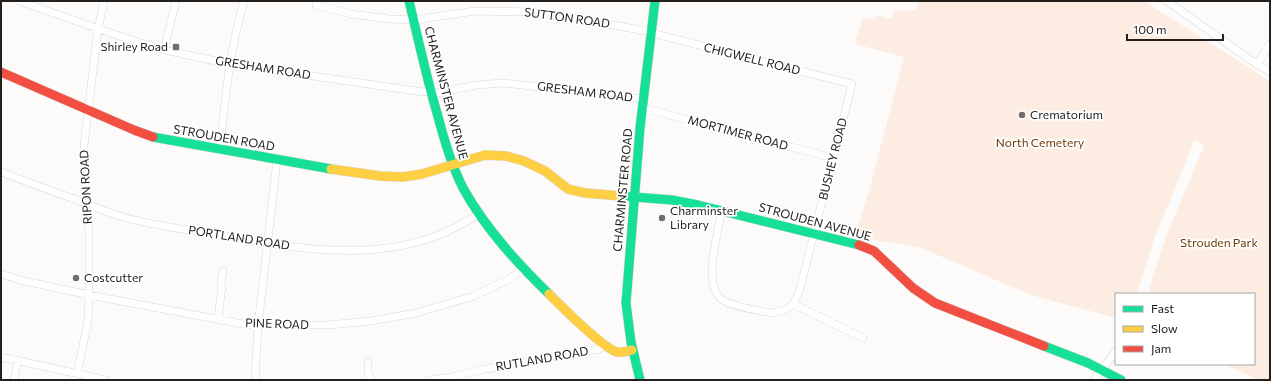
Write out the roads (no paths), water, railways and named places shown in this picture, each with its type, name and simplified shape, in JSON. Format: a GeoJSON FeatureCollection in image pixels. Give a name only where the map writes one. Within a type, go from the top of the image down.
{"type":"FeatureCollection","features":[{"type":"Feature","properties":{"kind":"street","name":"GRESHAM ROAD"},"geometry":{"type":"LineString","coordinates":[[19,1],[98,29],[164,50],[230,64],[424,92],[503,83],[643,104]]}},
{"type":"Feature","properties":{"kind":"street","name":"RIPON ROAD"},"geometry":{"type":"LineString","coordinates":[[77,374],[88,320],[90,294],[89,231],[85,203],[84,151],[98,29],[104,1]]}},
{"type":"Feature","properties":{"kind":"street"},"geometry":{"type":"LineString","coordinates":[[164,50],[176,1]]}},
{"type":"Feature","properties":{"kind":"street"},"geometry":{"type":"LineString","coordinates":[[220,149],[230,64],[244,1]]}},
{"type":"Feature","properties":{"kind":"street","name":"CHARMINSTER AVENUE"},"geometry":{"type":"LineString","coordinates":[[409,1],[432,92],[454,165],[479,214],[494,236],[524,270],[606,346],[617,352],[632,350]]}},
{"type":"Feature","properties":{"kind":"street","name":"CHARMINSTER ROAD"},"geometry":{"type":"LineString","coordinates":[[640,380],[632,350],[627,320],[627,271],[643,104],[655,1]]}},
{"type":"Feature","properties":{"kind":"street"},"geometry":{"type":"LineString","coordinates":[[1167,1],[1257,65],[1270,72]]}},
{"type":"Feature","properties":{"kind":"street","name":"SUTTON ROAD"},"geometry":{"type":"LineString","coordinates":[[316,5],[351,14],[414,20],[475,11],[531,12],[575,18],[651,32]]}},
{"type":"Feature","properties":{"kind":"street","name":"CHIGWELL ROAD"},"geometry":{"type":"LineString","coordinates":[[651,32],[852,84]]}},
{"type":"Feature","properties":{"kind":"street"},"geometry":{"type":"LineString","coordinates":[[1257,65],[1270,44]]}},
{"type":"Feature","properties":{"kind":"street","name":"STROUDEN ROAD"},"geometry":{"type":"LineString","coordinates":[[1,72],[134,130],[157,138],[277,160],[380,176],[403,177],[422,174],[454,165]]}},
{"type":"Feature","properties":{"kind":"street","name":"BUSHEY ROAD"},"geometry":{"type":"LineString","coordinates":[[793,304],[800,289],[852,84]]}},
{"type":"Feature","properties":{"kind":"street","name":"MORTIMER ROAD"},"geometry":{"type":"LineString","coordinates":[[643,104],[834,158]]}},
{"type":"Feature","properties":{"kind":"street","name":"STROUDEN AVENUE"},"geometry":{"type":"LineString","coordinates":[[454,165],[485,155],[506,156],[524,161],[545,171],[568,189],[585,193],[613,196],[635,196],[672,200],[722,210],[864,246],[874,251],[913,288],[935,303],[1088,363],[1121,380]]}},
{"type":"Feature","properties":{"kind":"street"},"geometry":{"type":"LineString","coordinates":[[255,380],[258,326],[277,160]]}},
{"type":"Feature","properties":{"kind":"street","name":"PORTLAND ROAD"},"geometry":{"type":"LineString","coordinates":[[1,172],[122,217],[268,243],[315,249],[349,251],[381,249],[413,243],[438,235],[479,214]]}},
{"type":"Feature","properties":{"kind":"street"},"geometry":{"type":"LineString","coordinates":[[722,210],[712,271],[714,287],[718,297],[728,303],[772,313],[789,308],[793,304],[863,338]]}},
{"type":"Feature","properties":{"kind":"street","name":"PINE ROAD"},"geometry":{"type":"LineString","coordinates":[[1,274],[20,280],[258,326],[328,325],[371,321],[416,313],[474,296],[524,270]]}},
{"type":"Feature","properties":{"kind":"street"},"geometry":{"type":"LineString","coordinates":[[218,319],[222,286],[222,271]]}},
{"type":"Feature","properties":{"kind":"street","name":"RUTLAND ROAD"},"geometry":{"type":"LineString","coordinates":[[430,380],[453,377],[480,370],[598,349],[606,346]]}},
{"type":"Feature","properties":{"kind":"street"},"geometry":{"type":"LineString","coordinates":[[1094,380],[1115,352]]}},
{"type":"Feature","properties":{"kind":"street"},"geometry":{"type":"LineString","coordinates":[[1,357],[106,380]]}},
{"type":"Feature","properties":{"kind":"street"},"geometry":{"type":"LineString","coordinates":[[14,380],[18,360]]}},
{"type":"Feature","properties":{"kind":"street"},"geometry":{"type":"LineString","coordinates":[[368,362],[368,373],[371,380]]}},
{"type":"Feature","properties":{"kind":"place","name":"Shirley Road"},"geometry":{"type":"Point","coordinates":[176,47]}},
{"type":"Feature","properties":{"kind":"place","name":"Crematorium"},"geometry":{"type":"Point","coordinates":[1022,115]}},
{"type":"Feature","properties":{"kind":"place","name":"Charminster Library"},"geometry":{"type":"Point","coordinates":[662,218]}},
{"type":"Feature","properties":{"kind":"place","name":"Costcutter"},"geometry":{"type":"Point","coordinates":[76,278]}},
{"type":"Feature","properties":{"kind":"park label","name":"North Cemetery"},"geometry":{"type":"Point","coordinates":[1040,143]}},
{"type":"Feature","properties":{"kind":"park label","name":"Strouden Park"},"geometry":{"type":"Point","coordinates":[1219,243]}}]}
